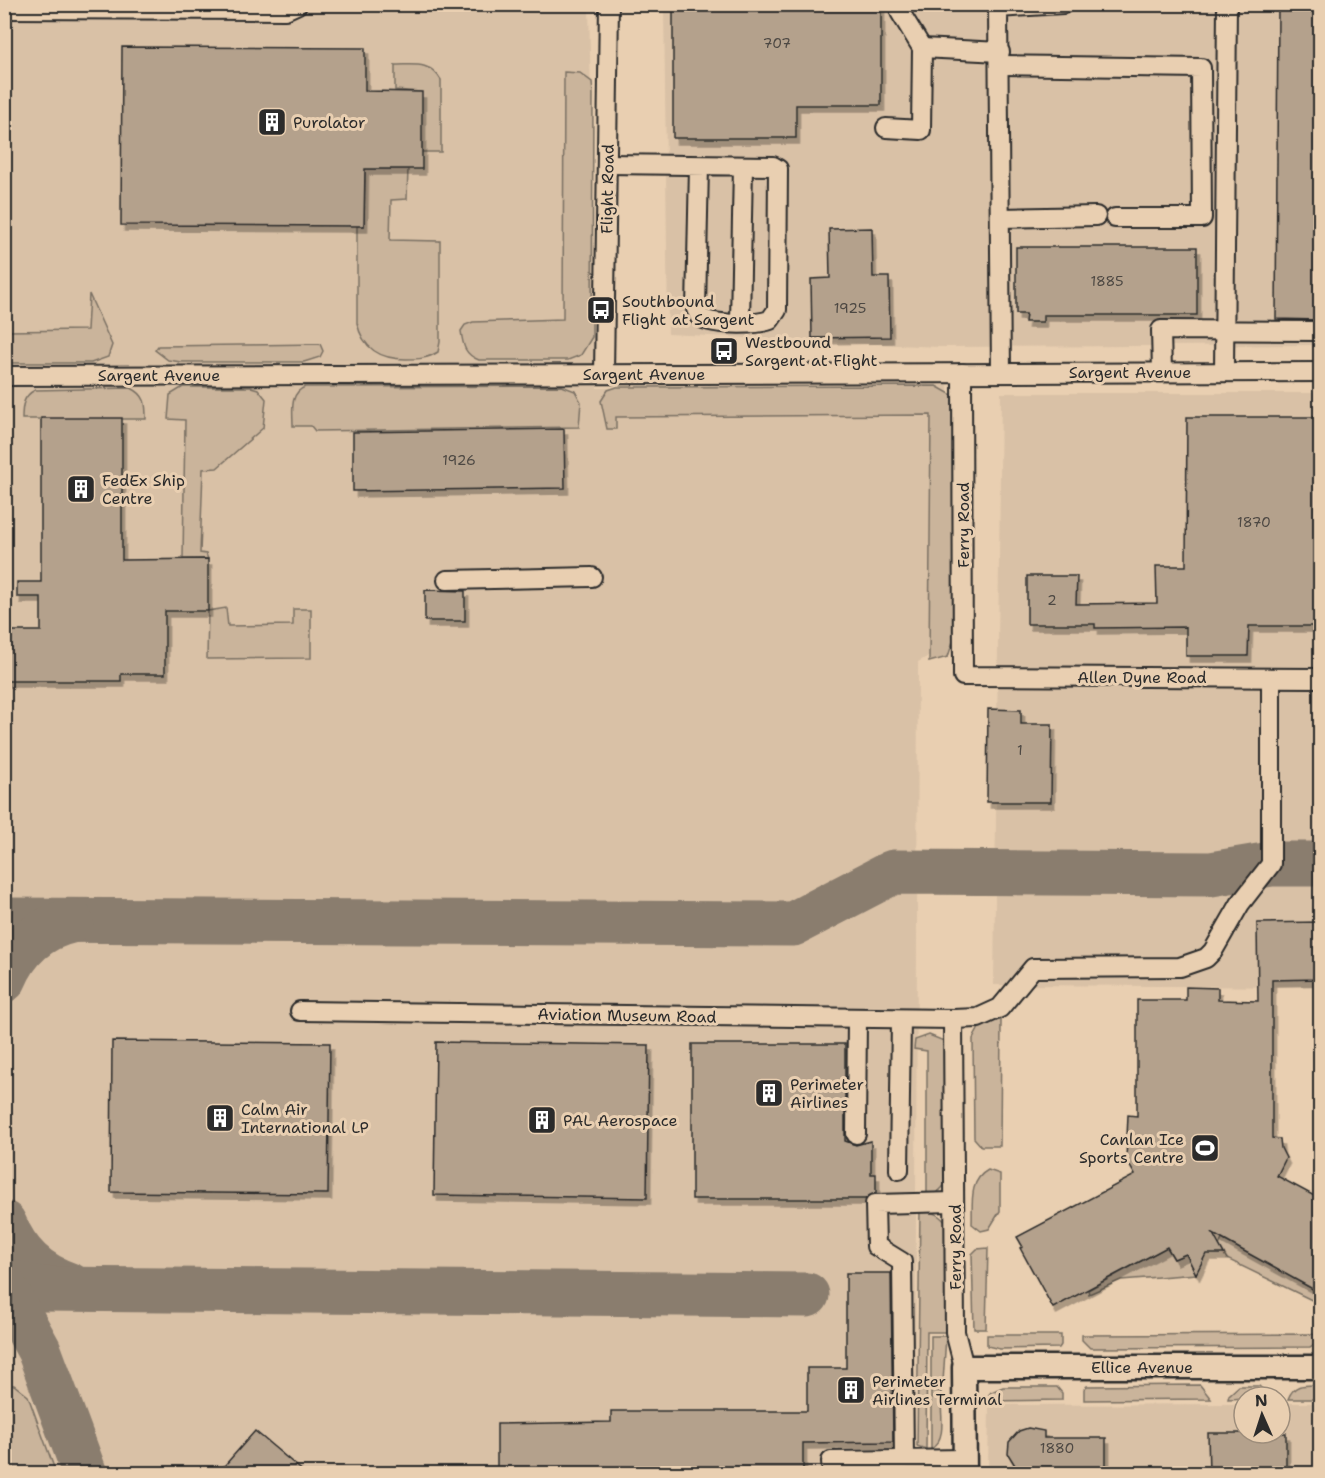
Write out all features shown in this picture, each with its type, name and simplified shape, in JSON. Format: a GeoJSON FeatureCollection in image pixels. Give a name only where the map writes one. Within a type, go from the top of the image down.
{"type":"FeatureCollection","features":[{"type":"Feature","properties":{"kind":"main road","name":"Ellice Avenue"},"geometry":{"type":"LineString","coordinates":[[964,1367],[1320,1366]]}},
{"type":"Feature","properties":{"kind":"main road","name":"Ferry Road"},"geometry":{"type":"LineString","coordinates":[[964,1367],[965,1466]]}},
{"type":"Feature","properties":{"kind":"street"},"geometry":{"type":"LineString","coordinates":[[4,9],[285,10],[298,4]]}},
{"type":"Feature","properties":{"kind":"street","name":"Flight Road"},"geometry":{"type":"LineString","coordinates":[[604,374],[609,4]]}},
{"type":"Feature","properties":{"kind":"street"},"geometry":{"type":"LineString","coordinates":[[1002,373],[998,8],[1063,4]]}},
{"type":"Feature","properties":{"kind":"street"},"geometry":{"type":"LineString","coordinates":[[1224,372],[1227,4]]}},
{"type":"Feature","properties":{"kind":"street"},"geometry":{"type":"LineString","coordinates":[[886,128],[921,130],[922,48],[900,12]]}},
{"type":"Feature","properties":{"kind":"street"},"geometry":{"type":"LineString","coordinates":[[922,48],[1000,58],[1201,68],[1202,218],[1115,218]]}},
{"type":"Feature","properties":{"kind":"street"},"geometry":{"type":"LineString","coordinates":[[607,164],[743,166],[778,169],[780,185],[777,310],[770,320],[740,322],[703,320],[696,309],[699,166]]}},
{"type":"Feature","properties":{"kind":"street"},"geometry":{"type":"LineString","coordinates":[[740,322],[743,166]]}},
{"type":"Feature","properties":{"kind":"street"},"geometry":{"type":"LineString","coordinates":[[1000,218],[1096,216]]}},
{"type":"Feature","properties":{"kind":"street"},"geometry":{"type":"LineString","coordinates":[[1161,372],[1161,330],[1320,331]]}},
{"type":"Feature","properties":{"kind":"street","name":"Sargent Avenue"},"geometry":{"type":"LineString","coordinates":[[4,376],[1320,372]]}},
{"type":"Feature","properties":{"kind":"street","name":"Ferry Road"},"geometry":{"type":"LineString","coordinates":[[962,373],[963,676]]}},
{"type":"Feature","properties":{"kind":"street"},"geometry":{"type":"LineString","coordinates":[[447,580],[592,577]]}},
{"type":"Feature","properties":{"kind":"street","name":"Allen Dyne Road"},"geometry":{"type":"LineString","coordinates":[[963,676],[1320,678]]}},
{"type":"Feature","properties":{"kind":"street","name":"Aviation Museum Road"},"geometry":{"type":"LineString","coordinates":[[300,1011],[978,1018],[1000,1008],[1033,968],[1180,967],[1206,958],[1214,951],[1240,904],[1271,864],[1271,678]]}},
{"type":"Feature","properties":{"kind":"street"},"geometry":{"type":"LineString","coordinates":[[856,1134],[857,1018]]}},
{"type":"Feature","properties":{"kind":"street"},"geometry":{"type":"LineString","coordinates":[[899,1170],[901,1019]]}},
{"type":"Feature","properties":{"kind":"street","name":"Ferry Road"},"geometry":{"type":"LineString","coordinates":[[953,1019],[955,1332],[964,1367]]}},
{"type":"Feature","properties":{"kind":"street"},"geometry":{"type":"LineString","coordinates":[[904,1460],[902,1262],[876,1246],[875,1204],[954,1202]]}},
{"type":"Feature","properties":{"kind":"street"},"geometry":{"type":"LineString","coordinates":[[832,1473],[831,1461],[904,1460],[965,1466]]}},
{"type":"Feature","properties":{"kind":"shaded area"},"geometry":{"type":"Polygon","coordinates":[[[5,5],[589,5],[597,388],[948,385],[953,622],[948,645],[918,662],[915,1473],[5,1474],[5,5]]]}},
{"type":"Feature","properties":{"kind":"shaded area"},"geometry":{"type":"Polygon","coordinates":[[[664,5],[1320,5],[1320,345],[939,347],[668,334],[664,5]]]}},
{"type":"Feature","properties":{"kind":"shaded area"},"geometry":{"type":"Polygon","coordinates":[[[395,65],[421,65],[432,70],[441,80],[441,152],[422,152],[420,92],[395,90],[395,65]]]}},
{"type":"Feature","properties":{"kind":"shaded area"},"geometry":{"type":"Polygon","coordinates":[[[564,72],[580,73],[592,82],[592,337],[581,355],[568,360],[479,360],[468,353],[464,345],[461,331],[465,325],[473,322],[563,319],[564,72]]]}},
{"type":"Feature","properties":{"kind":"shaded area"},"geometry":{"type":"Polygon","coordinates":[[[365,169],[408,169],[407,199],[391,200],[390,240],[440,241],[440,342],[438,352],[430,356],[418,359],[388,357],[368,346],[360,332],[357,323],[357,226],[364,226],[365,169]]]}},
{"type":"Feature","properties":{"kind":"shaded area"},"geometry":{"type":"Polygon","coordinates":[[[89,294],[112,345],[108,357],[91,363],[5,363],[5,331],[87,330],[89,294]]]}},
{"type":"Feature","properties":{"kind":"shaded area"},"geometry":{"type":"Polygon","coordinates":[[[320,344],[323,351],[320,357],[304,362],[181,362],[168,360],[155,350],[158,346],[320,344]]]}},
{"type":"Feature","properties":{"kind":"shaded area"},"geometry":{"type":"Polygon","coordinates":[[[562,386],[575,391],[581,402],[579,427],[315,431],[311,426],[293,426],[294,398],[305,387],[562,386]]]}},
{"type":"Feature","properties":{"kind":"shaded area"},"geometry":{"type":"Polygon","coordinates":[[[936,386],[952,395],[955,406],[953,641],[948,657],[929,662],[931,415],[616,417],[616,429],[607,429],[601,401],[608,390],[617,387],[936,386]]]}},
{"type":"Feature","properties":{"kind":"shaded area"},"geometry":{"type":"Polygon","coordinates":[[[183,387],[251,387],[258,389],[266,399],[263,428],[217,468],[203,469],[200,553],[206,554],[208,559],[183,559],[185,420],[168,419],[170,395],[183,387]]]}},
{"type":"Feature","properties":{"kind":"shaded area"},"geometry":{"type":"Polygon","coordinates":[[[131,388],[144,400],[146,419],[22,419],[24,402],[35,390],[131,388]]]}},
{"type":"Feature","properties":{"kind":"shaded area"},"geometry":{"type":"Polygon","coordinates":[[[1001,393],[1320,393],[1320,987],[994,985],[1001,393]]]}},
{"type":"Feature","properties":{"kind":"shaded area"},"geometry":{"type":"Polygon","coordinates":[[[226,608],[228,626],[293,625],[293,609],[311,609],[311,658],[207,659],[208,611],[226,608]]]}},
{"type":"Feature","properties":{"kind":"shaded area"},"geometry":{"type":"Polygon","coordinates":[[[993,1020],[1001,1020],[1000,1146],[981,1146],[974,1138],[973,1039],[980,1026],[993,1020]]]}},
{"type":"Feature","properties":{"kind":"shaded area"},"geometry":{"type":"Polygon","coordinates":[[[929,1035],[944,1041],[948,1046],[948,1177],[940,1190],[927,1194],[927,1051],[914,1049],[915,1040],[929,1035]]]}},
{"type":"Feature","properties":{"kind":"shaded area"},"geometry":{"type":"Polygon","coordinates":[[[988,1170],[1000,1174],[1000,1211],[989,1229],[981,1231],[972,1224],[973,1194],[977,1180],[988,1170]]]}},
{"type":"Feature","properties":{"kind":"shaded area"},"geometry":{"type":"Polygon","coordinates":[[[920,1211],[936,1214],[948,1226],[947,1332],[927,1332],[926,1449],[917,1446],[920,1211]]]}},
{"type":"Feature","properties":{"kind":"shaded area"},"geometry":{"type":"Polygon","coordinates":[[[1222,1239],[1320,1293],[1320,1304],[1227,1259],[1219,1246],[1222,1239]]]}},
{"type":"Feature","properties":{"kind":"shaded area"},"geometry":{"type":"Polygon","coordinates":[[[1167,1247],[1174,1259],[1186,1254],[1196,1274],[1121,1280],[1089,1294],[1088,1290],[1167,1247]]]}},
{"type":"Feature","properties":{"kind":"shaded area"},"geometry":{"type":"Polygon","coordinates":[[[988,1248],[986,1329],[974,1329],[972,1254],[977,1249],[988,1248]]]}},
{"type":"Feature","properties":{"kind":"shaded area"},"geometry":{"type":"Polygon","coordinates":[[[1320,1334],[1320,1341],[1310,1347],[1090,1348],[1082,1340],[1082,1335],[1320,1334]]]}},
{"type":"Feature","properties":{"kind":"shaded area"},"geometry":{"type":"Polygon","coordinates":[[[987,1335],[1061,1335],[1061,1345],[1059,1348],[1000,1349],[987,1346],[987,1335]]]}},
{"type":"Feature","properties":{"kind":"shaded area"},"geometry":{"type":"Polygon","coordinates":[[[931,1336],[946,1336],[943,1382],[931,1381],[931,1336]]]}},
{"type":"Feature","properties":{"kind":"shaded area"},"geometry":{"type":"Polygon","coordinates":[[[5,1385],[14,1385],[28,1396],[56,1473],[5,1473],[5,1385]]]}},
{"type":"Feature","properties":{"kind":"shaded area"},"geometry":{"type":"Polygon","coordinates":[[[1200,1385],[1211,1399],[1084,1400],[1084,1389],[1087,1386],[1200,1385]]]}},
{"type":"Feature","properties":{"kind":"shaded area"},"geometry":{"type":"Polygon","coordinates":[[[1305,1385],[1320,1385],[1320,1399],[1292,1399],[1293,1390],[1305,1385]]]}},
{"type":"Feature","properties":{"kind":"shaded area"},"geometry":{"type":"Polygon","coordinates":[[[1003,1387],[1057,1387],[1062,1393],[1062,1400],[984,1401],[991,1392],[1003,1387]]]}},
{"type":"Feature","properties":{"kind":"shaded area"},"geometry":{"type":"Polygon","coordinates":[[[931,1391],[941,1391],[942,1431],[937,1444],[931,1449],[931,1391]]]}},
{"type":"Feature","properties":{"kind":"shaded area"},"geometry":{"type":"Polygon","coordinates":[[[1292,1403],[1320,1403],[1320,1473],[988,1474],[989,1405],[1232,1404],[1232,1445],[1292,1445],[1292,1403]]]}},
{"type":"Feature","properties":{"kind":"building"},"geometry":{"type":"Polygon","coordinates":[[[673,4],[881,4],[881,105],[796,105],[796,138],[673,138],[673,4]]]}},
{"type":"Feature","properties":{"kind":"building"},"geometry":{"type":"Polygon","coordinates":[[[1278,6],[1320,6],[1320,320],[1276,319],[1278,6]]]}},
{"type":"Feature","properties":{"kind":"building","name":"Purolator"},"geometry":{"type":"Polygon","coordinates":[[[122,47],[365,48],[365,91],[422,92],[422,169],[365,169],[364,226],[121,225],[122,47]]]}},
{"type":"Feature","properties":{"kind":"building"},"geometry":{"type":"Polygon","coordinates":[[[872,228],[873,277],[889,277],[890,337],[812,338],[811,279],[830,278],[829,229],[872,228]]]}},
{"type":"Feature","properties":{"kind":"building"},"geometry":{"type":"Polygon","coordinates":[[[1016,247],[1197,247],[1197,315],[1043,315],[1043,322],[1025,322],[1026,314],[1016,314],[1016,247]]]}},
{"type":"Feature","properties":{"kind":"building"},"geometry":{"type":"Polygon","coordinates":[[[1187,417],[1320,417],[1320,626],[1249,626],[1248,656],[1186,656],[1186,627],[1095,628],[1095,624],[1027,624],[1027,576],[1077,576],[1076,604],[1157,603],[1156,566],[1186,566],[1187,417]]]}},
{"type":"Feature","properties":{"kind":"building","name":"FedEx Ship Centre"},"geometry":{"type":"Polygon","coordinates":[[[41,418],[122,418],[122,560],[208,559],[208,611],[165,611],[165,674],[121,674],[121,681],[4,681],[4,631],[41,631],[41,597],[17,597],[17,582],[41,582],[41,418]]]}},
{"type":"Feature","properties":{"kind":"building"},"geometry":{"type":"Polygon","coordinates":[[[564,429],[565,488],[353,491],[353,432],[564,429]]]}},
{"type":"Feature","properties":{"kind":"building"},"geometry":{"type":"Polygon","coordinates":[[[425,590],[465,591],[465,621],[425,621],[425,590]]]}},
{"type":"Feature","properties":{"kind":"building"},"geometry":{"type":"Polygon","coordinates":[[[988,709],[1021,710],[1021,724],[1052,724],[1051,802],[987,802],[988,709]]]}},
{"type":"Feature","properties":{"kind":"building","name":"Canlan Ice Sports Centre"},"geometry":{"type":"Polygon","coordinates":[[[1320,922],[1320,979],[1272,980],[1272,1138],[1280,1139],[1286,1158],[1277,1176],[1320,1199],[1320,1293],[1213,1234],[1224,1254],[1206,1254],[1196,1274],[1186,1254],[1174,1259],[1167,1247],[1053,1308],[1020,1248],[1023,1247],[1017,1237],[1135,1175],[1126,1159],[1128,1115],[1137,1116],[1137,1000],[1186,1000],[1186,987],[1218,988],[1218,1000],[1258,1001],[1257,923],[1320,922]]]}},
{"type":"Feature","properties":{"kind":"building","name":"Calm Air International LP"},"geometry":{"type":"Polygon","coordinates":[[[112,1041],[330,1043],[328,1194],[111,1192],[112,1041]]]}},
{"type":"Feature","properties":{"kind":"building","name":"PAL Aerospace"},"geometry":{"type":"Polygon","coordinates":[[[436,1042],[649,1045],[647,1198],[434,1195],[436,1042]]]}},
{"type":"Feature","properties":{"kind":"building","name":"Perimeter Airlines"},"geometry":{"type":"Polygon","coordinates":[[[692,1044],[845,1044],[845,1141],[856,1145],[871,1141],[871,1174],[876,1174],[876,1193],[865,1199],[692,1199],[692,1044]]]}},
{"type":"Feature","properties":{"kind":"building","name":"Perimeter Airlines Terminal"},"geometry":{"type":"Polygon","coordinates":[[[846,1273],[891,1273],[893,1442],[803,1443],[803,1473],[497,1473],[497,1424],[611,1422],[611,1411],[807,1411],[807,1368],[846,1368],[846,1273]]]}},
{"type":"Feature","properties":{"kind":"building"},"geometry":{"type":"Polygon","coordinates":[[[1028,1428],[1044,1431],[1044,1438],[1106,1438],[1106,1467],[1016,1467],[1008,1454],[1009,1442],[1019,1431],[1028,1428]]]}},
{"type":"Feature","properties":{"kind":"building"},"geometry":{"type":"Polygon","coordinates":[[[255,1431],[305,1473],[218,1473],[255,1431]]]}},
{"type":"Feature","properties":{"kind":"building"},"geometry":{"type":"Polygon","coordinates":[[[1208,1433],[1232,1433],[1232,1445],[1286,1445],[1286,1473],[1209,1473],[1208,1433]]]}},
{"type":"Feature","properties":{"kind":"taxiway"},"geometry":{"type":"LineString","coordinates":[[4,920],[793,924],[893,872],[1211,874],[1271,864],[1320,864]]}},
{"type":"Feature","properties":{"kind":"taxiway"},"geometry":{"type":"LineString","coordinates":[[4,980],[15,959],[30,942],[49,929],[71,921]]}},
{"type":"Feature","properties":{"kind":"taxiway"},"geometry":{"type":"LineString","coordinates":[[4,1223],[15,1244],[29,1262],[48,1275],[70,1285]]}},
{"type":"Feature","properties":{"kind":"taxiway"},"geometry":{"type":"LineString","coordinates":[[4,1280],[40,1289],[807,1295]]}},
{"type":"Feature","properties":{"kind":"taxiway"},"geometry":{"type":"LineString","coordinates":[[4,1286],[39,1350],[85,1474]]}},
{"type":"Feature","properties":{"kind":"place","name":"Purolator"},"geometry":{"type":"Point","coordinates":[272,122]}},
{"type":"Feature","properties":{"kind":"place","name":"Southbound Flight at Sargent"},"geometry":{"type":"Point","coordinates":[601,310]}},
{"type":"Feature","properties":{"kind":"place","name":"Westbound Sargent at Flight"},"geometry":{"type":"Point","coordinates":[724,351]}},
{"type":"Feature","properties":{"kind":"place","name":"FedEx Ship Centre"},"geometry":{"type":"Point","coordinates":[81,489]}},
{"type":"Feature","properties":{"kind":"place","name":"Perimeter Airlines"},"geometry":{"type":"Point","coordinates":[769,1093]}},
{"type":"Feature","properties":{"kind":"place","name":"Calm Air International LP"},"geometry":{"type":"Point","coordinates":[220,1118]}},
{"type":"Feature","properties":{"kind":"place","name":"PAL Aerospace"},"geometry":{"type":"Point","coordinates":[542,1120]}},
{"type":"Feature","properties":{"kind":"place","name":"Canlan Ice Sports Centre"},"geometry":{"type":"Point","coordinates":[1205,1148]}},
{"type":"Feature","properties":{"kind":"place","name":"Perimeter Airlines Terminal"},"geometry":{"type":"Point","coordinates":[851,1390]}}]}
